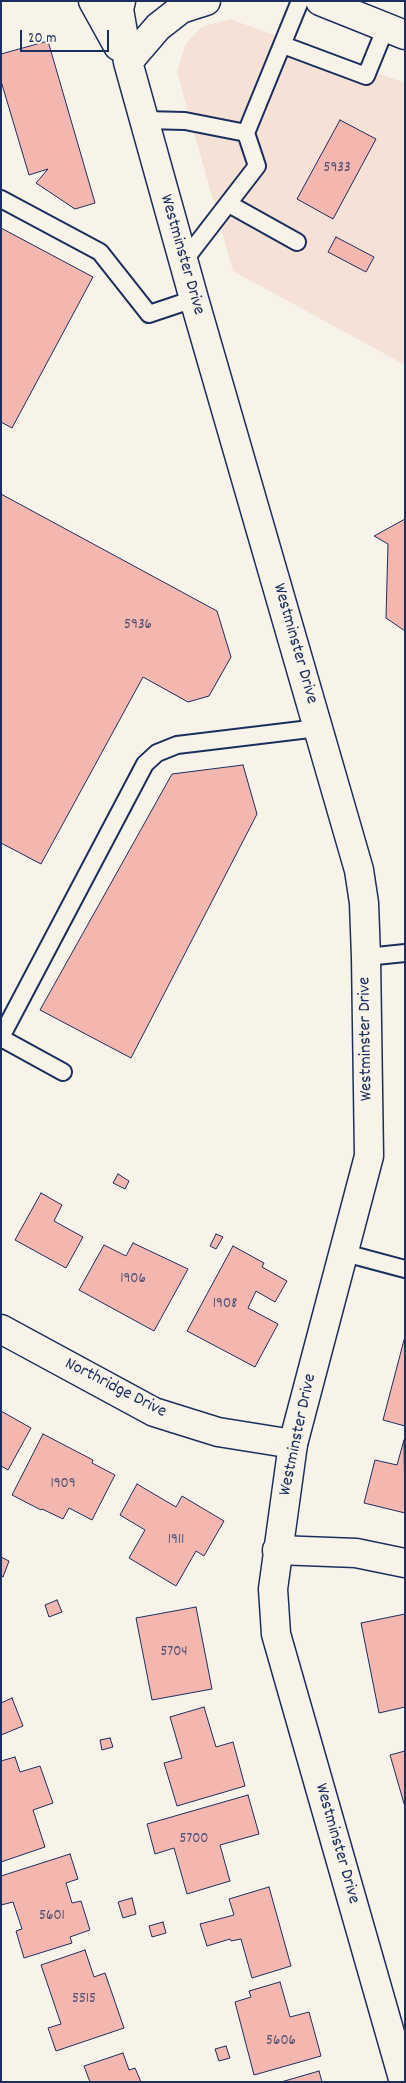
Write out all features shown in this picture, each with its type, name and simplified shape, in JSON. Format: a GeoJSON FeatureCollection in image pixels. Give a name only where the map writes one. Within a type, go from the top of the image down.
{"type":"FeatureCollection","features":[{"type":"Feature","properties":{"kind":"street"},"geometry":{"type":"LineString","coordinates":[[93,1],[128,62],[158,27],[181,9],[206,1]]}},
{"type":"Feature","properties":{"kind":"street","name":"Westminster Drive"},"geometry":{"type":"LineString","coordinates":[[121,1],[119,9],[128,62],[183,262],[359,870],[364,903],[369,1156],[345,1253],[293,1444],[273,1589],[276,1634],[404,2082]]}},
{"type":"Feature","properties":{"kind":"street"},"geometry":{"type":"LineString","coordinates":[[332,4],[395,31]]}},
{"type":"Feature","properties":{"kind":"street","name":"Northridge Drive"},"geometry":{"type":"LineString","coordinates":[[1,1329],[154,1412],[218,1432],[293,1444]]}},
{"type":"Feature","properties":{"kind":"street"},"geometry":{"type":"LineString","coordinates":[[278,1550],[356,1553],[405,1563]]}},
{"type":"Feature","properties":{"kind":"lane"},"geometry":{"type":"LineString","coordinates":[[183,262],[257,166],[246,133],[284,45],[300,1]]}},
{"type":"Feature","properties":{"kind":"lane"},"geometry":{"type":"LineString","coordinates":[[284,45],[366,76],[395,31]]}},
{"type":"Feature","properties":{"kind":"lane"},"geometry":{"type":"LineString","coordinates":[[144,120],[185,121],[246,133]]}},
{"type":"Feature","properties":{"kind":"lane"},"geometry":{"type":"LineString","coordinates":[[1,200],[100,252],[149,314],[194,299]]}},
{"type":"Feature","properties":{"kind":"lane"},"geometry":{"type":"LineString","coordinates":[[229,204],[297,242]]}},
{"type":"Feature","properties":{"kind":"lane"},"geometry":{"type":"LineString","coordinates":[[64,1072],[1,1038],[145,764],[157,753],[177,745],[318,728]]}},
{"type":"Feature","properties":{"kind":"lane"},"geometry":{"type":"LineString","coordinates":[[366,957],[405,953]]}},
{"type":"Feature","properties":{"kind":"lane"},"geometry":{"type":"LineString","coordinates":[[345,1253],[405,1269]]}},
{"type":"Feature","properties":{"kind":"shaded area"},"geometry":{"type":"Polygon","coordinates":[[[230,19],[405,83],[405,365],[233,271],[177,72],[185,45],[201,27],[230,19]]]}},
{"type":"Feature","properties":{"kind":"building"},"geometry":{"type":"Polygon","coordinates":[[[48,41],[95,203],[75,209],[36,183],[48,169],[29,175],[1,81],[1,54],[48,41]]]}},
{"type":"Feature","properties":{"kind":"building"},"geometry":{"type":"Polygon","coordinates":[[[340,120],[376,139],[333,219],[297,199],[340,120]]]}},
{"type":"Feature","properties":{"kind":"building"},"geometry":{"type":"Polygon","coordinates":[[[1,228],[93,277],[12,428],[1,422],[1,228]]]}},
{"type":"Feature","properties":{"kind":"building"},"geometry":{"type":"Polygon","coordinates":[[[336,237],[374,257],[366,272],[328,252],[336,237]]]}},
{"type":"Feature","properties":{"kind":"building"},"geometry":{"type":"Polygon","coordinates":[[[1,494],[217,611],[231,657],[209,696],[188,702],[143,677],[41,864],[1,843],[1,494]]]}},
{"type":"Feature","properties":{"kind":"building"},"geometry":{"type":"Polygon","coordinates":[[[405,519],[405,631],[386,618],[388,544],[374,536],[405,519]]]}},
{"type":"Feature","properties":{"kind":"building"},"geometry":{"type":"Polygon","coordinates":[[[243,765],[257,814],[131,1058],[40,1010],[172,774],[243,765]]]}},
{"type":"Feature","properties":{"kind":"building"},"geometry":{"type":"Polygon","coordinates":[[[118,1174],[129,1181],[125,1189],[113,1183],[118,1174]]]}},
{"type":"Feature","properties":{"kind":"building"},"geometry":{"type":"Polygon","coordinates":[[[41,1193],[62,1205],[54,1221],[83,1237],[66,1268],[15,1240],[41,1193]]]}},
{"type":"Feature","properties":{"kind":"building"},"geometry":{"type":"Polygon","coordinates":[[[216,1234],[223,1237],[216,1249],[210,1246],[216,1234]]]}},
{"type":"Feature","properties":{"kind":"building"},"geometry":{"type":"Polygon","coordinates":[[[133,1243],[188,1269],[154,1331],[79,1290],[104,1245],[126,1256],[133,1243]]]}},
{"type":"Feature","properties":{"kind":"building"},"geometry":{"type":"Polygon","coordinates":[[[233,1246],[264,1263],[262,1267],[287,1281],[275,1302],[256,1291],[248,1308],[278,1324],[255,1367],[187,1331],[233,1246]]]}},
{"type":"Feature","properties":{"kind":"building"},"geometry":{"type":"Polygon","coordinates":[[[405,1341],[405,1426],[383,1420],[405,1341]]]}},
{"type":"Feature","properties":{"kind":"building"},"geometry":{"type":"Polygon","coordinates":[[[1,1411],[31,1428],[8,1470],[1,1466],[1,1411]]]}},
{"type":"Feature","properties":{"kind":"building"},"geometry":{"type":"Polygon","coordinates":[[[43,1434],[93,1460],[92,1463],[115,1475],[92,1520],[69,1508],[63,1519],[12,1495],[43,1434]]]}},
{"type":"Feature","properties":{"kind":"building"},"geometry":{"type":"Polygon","coordinates":[[[404,1440],[405,1513],[364,1503],[375,1460],[397,1465],[404,1440]]]}},
{"type":"Feature","properties":{"kind":"building"},"geometry":{"type":"Polygon","coordinates":[[[137,1484],[176,1507],[182,1496],[224,1521],[204,1556],[196,1551],[176,1586],[129,1558],[145,1530],[120,1515],[137,1484]]]}},
{"type":"Feature","properties":{"kind":"building"},"geometry":{"type":"Polygon","coordinates":[[[1,1557],[9,1561],[3,1577],[1,1576],[1,1557]]]}},
{"type":"Feature","properties":{"kind":"building"},"geometry":{"type":"Polygon","coordinates":[[[57,1600],[62,1612],[49,1617],[45,1605],[57,1600]]]}},
{"type":"Feature","properties":{"kind":"building"},"geometry":{"type":"Polygon","coordinates":[[[196,1607],[212,1689],[152,1700],[136,1618],[196,1607]]]}},
{"type":"Feature","properties":{"kind":"building"},"geometry":{"type":"Polygon","coordinates":[[[405,1614],[405,1707],[379,1713],[361,1623],[405,1614]]]}},
{"type":"Feature","properties":{"kind":"building"},"geometry":{"type":"Polygon","coordinates":[[[12,1698],[23,1726],[1,1735],[1,1703],[12,1698]]]}},
{"type":"Feature","properties":{"kind":"building"},"geometry":{"type":"Polygon","coordinates":[[[204,1707],[216,1747],[233,1742],[245,1786],[177,1806],[164,1763],[182,1758],[170,1717],[204,1707]]]}},
{"type":"Feature","properties":{"kind":"building"},"geometry":{"type":"Polygon","coordinates":[[[110,1738],[113,1747],[102,1750],[100,1740],[110,1738]]]}},
{"type":"Feature","properties":{"kind":"building"},"geometry":{"type":"Polygon","coordinates":[[[405,1751],[405,1807],[390,1755],[405,1751]]]}},
{"type":"Feature","properties":{"kind":"building"},"geometry":{"type":"Polygon","coordinates":[[[15,1757],[20,1772],[40,1766],[53,1803],[33,1810],[45,1847],[1,1862],[1,1761],[15,1757]]]}},
{"type":"Feature","properties":{"kind":"building"},"geometry":{"type":"Polygon","coordinates":[[[248,1795],[259,1834],[220,1845],[230,1881],[187,1894],[174,1848],[155,1854],[147,1824],[248,1795]]]}},
{"type":"Feature","properties":{"kind":"building"},"geometry":{"type":"Polygon","coordinates":[[[70,1854],[78,1879],[66,1883],[72,1903],[81,1901],[90,1930],[70,1937],[72,1943],[24,1958],[16,1931],[22,1929],[13,1902],[1,1905],[1,1876],[70,1854]]]}},
{"type":"Feature","properties":{"kind":"building"},"geometry":{"type":"Polygon","coordinates":[[[269,1887],[291,1966],[252,1978],[241,1939],[231,1941],[230,1939],[207,1946],[200,1924],[234,1915],[229,1899],[269,1887]]]}},
{"type":"Feature","properties":{"kind":"building"},"geometry":{"type":"Polygon","coordinates":[[[132,1898],[136,1914],[123,1918],[118,1902],[132,1898]]]}},
{"type":"Feature","properties":{"kind":"building"},"geometry":{"type":"Polygon","coordinates":[[[163,1922],[166,1933],[152,1937],[149,1926],[163,1922]]]}},
{"type":"Feature","properties":{"kind":"building"},"geometry":{"type":"Polygon","coordinates":[[[85,1950],[94,1977],[105,1973],[124,2028],[56,2051],[48,2028],[61,2024],[41,1965],[85,1950]]]}},
{"type":"Feature","properties":{"kind":"building"},"geometry":{"type":"Polygon","coordinates":[[[280,1982],[290,2017],[309,2012],[321,2056],[254,2075],[235,2002],[251,1997],[249,1991],[280,1982]]]}},
{"type":"Feature","properties":{"kind":"building"},"geometry":{"type":"Polygon","coordinates":[[[226,2046],[230,2058],[219,2061],[215,2049],[226,2046]]]}},
{"type":"Feature","properties":{"kind":"building"},"geometry":{"type":"Polygon","coordinates":[[[123,2053],[129,2070],[135,2068],[141,2082],[90,2082],[84,2066],[123,2053]]]}},
{"type":"Feature","properties":{"kind":"building"},"geometry":{"type":"Polygon","coordinates":[[[319,2071],[322,2082],[281,2082],[319,2071]]]}}]}
